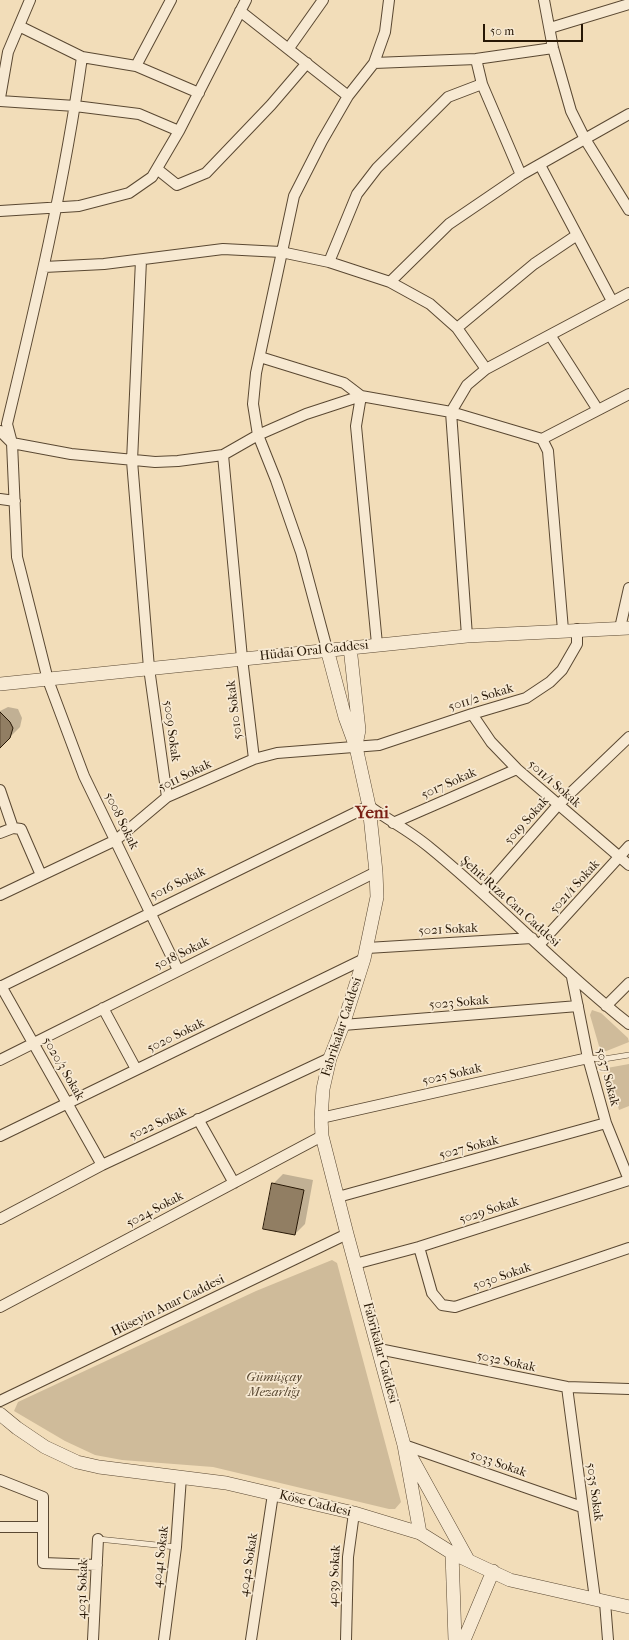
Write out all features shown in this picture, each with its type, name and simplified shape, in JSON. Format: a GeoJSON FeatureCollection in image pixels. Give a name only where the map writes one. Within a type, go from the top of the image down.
{"type":"FeatureCollection","features":[{"type":"Feature","properties":{"kind":"street"},"geometry":{"type":"LineString","coordinates":[[0,98],[8,52],[30,0]]}},
{"type":"Feature","properties":{"kind":"street"},"geometry":{"type":"LineString","coordinates":[[136,66],[171,0]]}},
{"type":"Feature","properties":{"kind":"street"},"geometry":{"type":"LineString","coordinates":[[0,211],[79,206],[129,193],[152,177],[180,132],[246,0]]}},
{"type":"Feature","properties":{"kind":"street"},"geometry":{"type":"LineString","coordinates":[[289,48],[323,0]]}},
{"type":"Feature","properties":{"kind":"street"},"geometry":{"type":"LineString","coordinates":[[327,649],[301,552],[276,480],[258,435],[253,404],[256,373],[294,196],[322,141],[348,96],[374,63],[385,32],[389,0]]}},
{"type":"Feature","properties":{"kind":"street"},"geometry":{"type":"LineString","coordinates":[[544,0],[553,48],[571,111],[585,139],[629,210]]}},
{"type":"Feature","properties":{"kind":"street"},"geometry":{"type":"LineString","coordinates":[[550,28],[629,4]]}},
{"type":"Feature","properties":{"kind":"street"},"geometry":{"type":"LineString","coordinates":[[240,11],[307,62],[348,96]]}},
{"type":"Feature","properties":{"kind":"street"},"geometry":{"type":"LineString","coordinates":[[19,26],[82,57],[136,66],[199,93]]}},
{"type":"Feature","properties":{"kind":"street"},"geometry":{"type":"LineString","coordinates":[[374,63],[476,59],[553,48]]}},
{"type":"Feature","properties":{"kind":"street","name":"5008 Sokak"},"geometry":{"type":"LineString","coordinates":[[82,57],[75,106],[44,267],[7,424],[12,443],[17,557],[48,680],[84,776],[178,970]]}},
{"type":"Feature","properties":{"kind":"street"},"geometry":{"type":"LineString","coordinates":[[476,59],[482,84],[521,175]]}},
{"type":"Feature","properties":{"kind":"street"},"geometry":{"type":"LineString","coordinates":[[157,169],[177,184],[206,173],[272,105],[307,62]]}},
{"type":"Feature","properties":{"kind":"street"},"geometry":{"type":"LineString","coordinates":[[329,262],[357,194],[377,168],[448,97],[482,84]]}},
{"type":"Feature","properties":{"kind":"street"},"geometry":{"type":"LineString","coordinates":[[0,101],[75,106],[139,114],[180,132]]}},
{"type":"Feature","properties":{"kind":"street"},"geometry":{"type":"LineString","coordinates":[[390,282],[449,224],[521,175],[629,114]]}},
{"type":"Feature","properties":{"kind":"street"},"geometry":{"type":"LineString","coordinates":[[540,165],[612,301]]}},
{"type":"Feature","properties":{"kind":"street"},"geometry":{"type":"LineString","coordinates":[[457,328],[534,264],[577,235]]}},
{"type":"Feature","properties":{"kind":"street"},"geometry":{"type":"LineString","coordinates":[[44,267],[141,260],[223,249],[281,252],[329,262],[390,282],[430,304],[457,328],[486,369]]}},
{"type":"Feature","properties":{"kind":"street","name":"5009 Sokak"},"geometry":{"type":"LineString","coordinates":[[141,260],[132,461],[149,668],[167,797]]}},
{"type":"Feature","properties":{"kind":"street"},"geometry":{"type":"LineString","coordinates":[[467,636],[451,412],[467,385],[486,369],[629,293]]}},
{"type":"Feature","properties":{"kind":"street"},"geometry":{"type":"LineString","coordinates":[[550,335],[598,410]]}},
{"type":"Feature","properties":{"kind":"street"},"geometry":{"type":"LineString","coordinates":[[260,357],[344,383],[361,396],[451,412],[542,439],[629,394]]}},
{"type":"Feature","properties":{"kind":"street"},"geometry":{"type":"LineString","coordinates":[[0,431],[12,443],[71,454],[132,461],[178,461],[223,455],[258,435],[306,414],[361,396]]}},
{"type":"Feature","properties":{"kind":"street"},"geometry":{"type":"LineString","coordinates":[[361,396],[356,426],[377,644]]}},
{"type":"Feature","properties":{"kind":"street"},"geometry":{"type":"LineString","coordinates":[[542,439],[548,451],[563,630]]}},
{"type":"Feature","properties":{"kind":"street","name":"5010 Sokak"},"geometry":{"type":"LineString","coordinates":[[223,455],[242,658],[254,759]]}},
{"type":"Feature","properties":{"kind":"street"},"geometry":{"type":"LineString","coordinates":[[0,499],[15,501]]}},
{"type":"Feature","properties":{"kind":"street"},"geometry":{"type":"LineString","coordinates":[[625,628],[629,588]]}},
{"type":"Feature","properties":{"kind":"street","name":"Hüdai Oral Caddesi"},"geometry":{"type":"LineString","coordinates":[[0,684],[377,644],[467,636],[577,629],[625,628]]}},
{"type":"Feature","properties":{"kind":"street","name":"5011/2 Sokak"},"geometry":{"type":"LineString","coordinates":[[356,747],[379,745],[472,714],[526,698],[550,682],[562,670],[577,644],[577,629]]}},
{"type":"Feature","properties":{"kind":"street","name":"Fabrikalar Caddesi"},"geometry":{"type":"LineString","coordinates":[[350,648],[359,730],[356,747]]}},
{"type":"Feature","properties":{"kind":"street","name":"Fabrikalar Caddesi"},"geometry":{"type":"LineString","coordinates":[[327,649],[345,717],[356,747],[369,806],[377,897],[365,953],[343,1025],[330,1058],[323,1089],[321,1118],[322,1136],[404,1445],[420,1533]]}},
{"type":"Feature","properties":{"kind":"street","name":"5011/1 Sokak"},"geometry":{"type":"LineString","coordinates":[[472,714],[491,742],[516,768],[629,865]]}},
{"type":"Feature","properties":{"kind":"street","name":"5019 Sokak"},"geometry":{"type":"LineString","coordinates":[[482,892],[558,805],[629,737]]}},
{"type":"Feature","properties":{"kind":"street","name":"5011 Sokak"},"geometry":{"type":"LineString","coordinates":[[0,895],[116,840],[167,797],[254,759],[277,753],[356,747]]}},
{"type":"Feature","properties":{"kind":"street","name":"5017 Sokak"},"geometry":{"type":"LineString","coordinates":[[393,823],[516,768]]}},
{"type":"Feature","properties":{"kind":"street"},"geometry":{"type":"LineString","coordinates":[[0,790],[13,828]]}},
{"type":"Feature","properties":{"kind":"street","name":"Şehit Rıza Can Caddesi"},"geometry":{"type":"LineString","coordinates":[[369,806],[429,846],[482,892],[572,977],[629,1024]]}},
{"type":"Feature","properties":{"kind":"street","name":"5016 Sokak"},"geometry":{"type":"LineString","coordinates":[[1,987],[150,912],[369,806]]}},
{"type":"Feature","properties":{"kind":"street"},"geometry":{"type":"LineString","coordinates":[[0,833],[13,828],[21,830],[41,875]]}},
{"type":"Feature","properties":{"kind":"street","name":"5021/1 Sokak"},"geometry":{"type":"LineString","coordinates":[[535,942],[620,857],[629,846]]}},
{"type":"Feature","properties":{"kind":"street","name":"5018 Sokak"},"geometry":{"type":"LineString","coordinates":[[0,1060],[376,872]]}},
{"type":"Feature","properties":{"kind":"street","name":"5021 Sokak"},"geometry":{"type":"LineString","coordinates":[[365,953],[535,942]]}},
{"type":"Feature","properties":{"kind":"street","name":"5020 Sokak"},"geometry":{"type":"LineString","coordinates":[[0,1136],[365,953]]}},
{"type":"Feature","properties":{"kind":"street","name":"5037 Sokak"},"geometry":{"type":"LineString","coordinates":[[572,977],[588,1058],[606,1123],[629,1180]]}},
{"type":"Feature","properties":{"kind":"street"},"geometry":{"type":"LineString","coordinates":[[606,1006],[629,983]]}},
{"type":"Feature","properties":{"kind":"street","name":"5020/3 Sokak"},"geometry":{"type":"LineString","coordinates":[[1,987],[102,1165]]}},
{"type":"Feature","properties":{"kind":"street","name":"5023 Sokak"},"geometry":{"type":"LineString","coordinates":[[343,1025],[578,1006]]}},
{"type":"Feature","properties":{"kind":"street"},"geometry":{"type":"LineString","coordinates":[[103,1008],[136,1069]]}},
{"type":"Feature","properties":{"kind":"street","name":"5022 Sokak"},"geometry":{"type":"LineString","coordinates":[[0,1219],[102,1165],[330,1058]]}},
{"type":"Feature","properties":{"kind":"street","name":"5025 Sokak"},"geometry":{"type":"LineString","coordinates":[[321,1118],[588,1058]]}},
{"type":"Feature","properties":{"kind":"street"},"geometry":{"type":"LineString","coordinates":[[198,1119],[234,1183]]}},
{"type":"Feature","properties":{"kind":"street","name":"5027 Sokak"},"geometry":{"type":"LineString","coordinates":[[338,1197],[606,1123]]}},
{"type":"Feature","properties":{"kind":"street","name":"5024 Sokak"},"geometry":{"type":"LineString","coordinates":[[0,1307],[322,1136]]}},
{"type":"Feature","properties":{"kind":"street","name":"5029 Sokak"},"geometry":{"type":"LineString","coordinates":[[355,1264],[419,1247],[629,1180]]}},
{"type":"Feature","properties":{"kind":"street","name":"Hüseyin Anar Caddesi"},"geometry":{"type":"LineString","coordinates":[[0,1401],[347,1234]]}},
{"type":"Feature","properties":{"kind":"street","name":"5030 Sokak"},"geometry":{"type":"LineString","coordinates":[[419,1247],[432,1293],[442,1304],[455,1307],[629,1248]]}},
{"type":"Feature","properties":{"kind":"street","name":"5032 Sokak"},"geometry":{"type":"LineString","coordinates":[[379,1349],[567,1387],[629,1389]]}},
{"type":"Feature","properties":{"kind":"street","name":"5035 Sokak"},"geometry":{"type":"LineString","coordinates":[[567,1387],[582,1507],[608,1640]]}},
{"type":"Feature","properties":{"kind":"street","name":"Köse Caddesi"},"geometry":{"type":"LineString","coordinates":[[0,1414],[38,1443],[77,1462],[99,1467],[226,1483],[354,1513],[420,1533],[452,1553],[510,1580],[629,1607]]}},
{"type":"Feature","properties":{"kind":"street","name":"Fabrikalar Caddesi"},"geometry":{"type":"LineString","coordinates":[[404,1445],[468,1560]]}},
{"type":"Feature","properties":{"kind":"street","name":"5033 Sokak"},"geometry":{"type":"LineString","coordinates":[[404,1445],[582,1507]]}},
{"type":"Feature","properties":{"kind":"street","name":"4041 Sokak"},"geometry":{"type":"LineString","coordinates":[[164,1640],[176,1547],[182,1477]]}},
{"type":"Feature","properties":{"kind":"street"},"geometry":{"type":"LineString","coordinates":[[0,1480],[42,1497],[43,1563],[97,1565]]}},
{"type":"Feature","properties":{"kind":"street","name":"4042 Sokak"},"geometry":{"type":"LineString","coordinates":[[251,1640],[273,1494]]}},
{"type":"Feature","properties":{"kind":"street","name":"4039 Sokak"},"geometry":{"type":"LineString","coordinates":[[346,1640],[348,1557],[354,1513]]}},
{"type":"Feature","properties":{"kind":"street"},"geometry":{"type":"LineString","coordinates":[[0,1527],[42,1528]]}},
{"type":"Feature","properties":{"kind":"street","name":"4031 Sokak"},"geometry":{"type":"LineString","coordinates":[[93,1640],[98,1539]]}},
{"type":"Feature","properties":{"kind":"street"},"geometry":{"type":"LineString","coordinates":[[452,1553],[455,1640]]}},
{"type":"Feature","properties":{"kind":"street"},"geometry":{"type":"LineString","coordinates":[[464,1640],[492,1572]]}},
{"type":"Feature","properties":{"kind":"lane"},"geometry":{"type":"LineString","coordinates":[[588,1058],[604,1059],[629,1055]]}},
{"type":"Feature","properties":{"kind":"lane"},"geometry":{"type":"LineString","coordinates":[[98,1539],[176,1547]]}},
{"type":"Feature","properties":{"kind":"green space"},"geometry":{"type":"Polygon","coordinates":[[[592,1010],[601,1013],[628,1038],[629,1042],[604,1052],[599,1046],[590,1015],[592,1010]]]}},
{"type":"Feature","properties":{"kind":"green space"},"geometry":{"type":"Polygon","coordinates":[[[629,1064],[629,1106],[619,1110],[607,1068],[629,1064]]]}},
{"type":"Feature","properties":{"kind":"green space","name":"Gümüşçay Mezarlığı"},"geometry":{"type":"Polygon","coordinates":[[[332,1260],[337,1263],[401,1502],[395,1509],[389,1509],[213,1467],[122,1460],[95,1455],[65,1441],[14,1411],[18,1402],[256,1291],[332,1260]]]}},
{"type":"Feature","properties":{"kind":"building"},"geometry":{"type":"Polygon","coordinates":[[[0,712],[10,722],[13,728],[10,738],[0,748],[0,712]]]}},
{"type":"Feature","properties":{"kind":"building"},"geometry":{"type":"Polygon","coordinates":[[[272,1183],[304,1190],[295,1235],[263,1229],[272,1183]]]}},
{"type":"Feature","properties":{"kind":"district","name":"Yeni"},"geometry":{"type":"Point","coordinates":[372,814]}}]}
